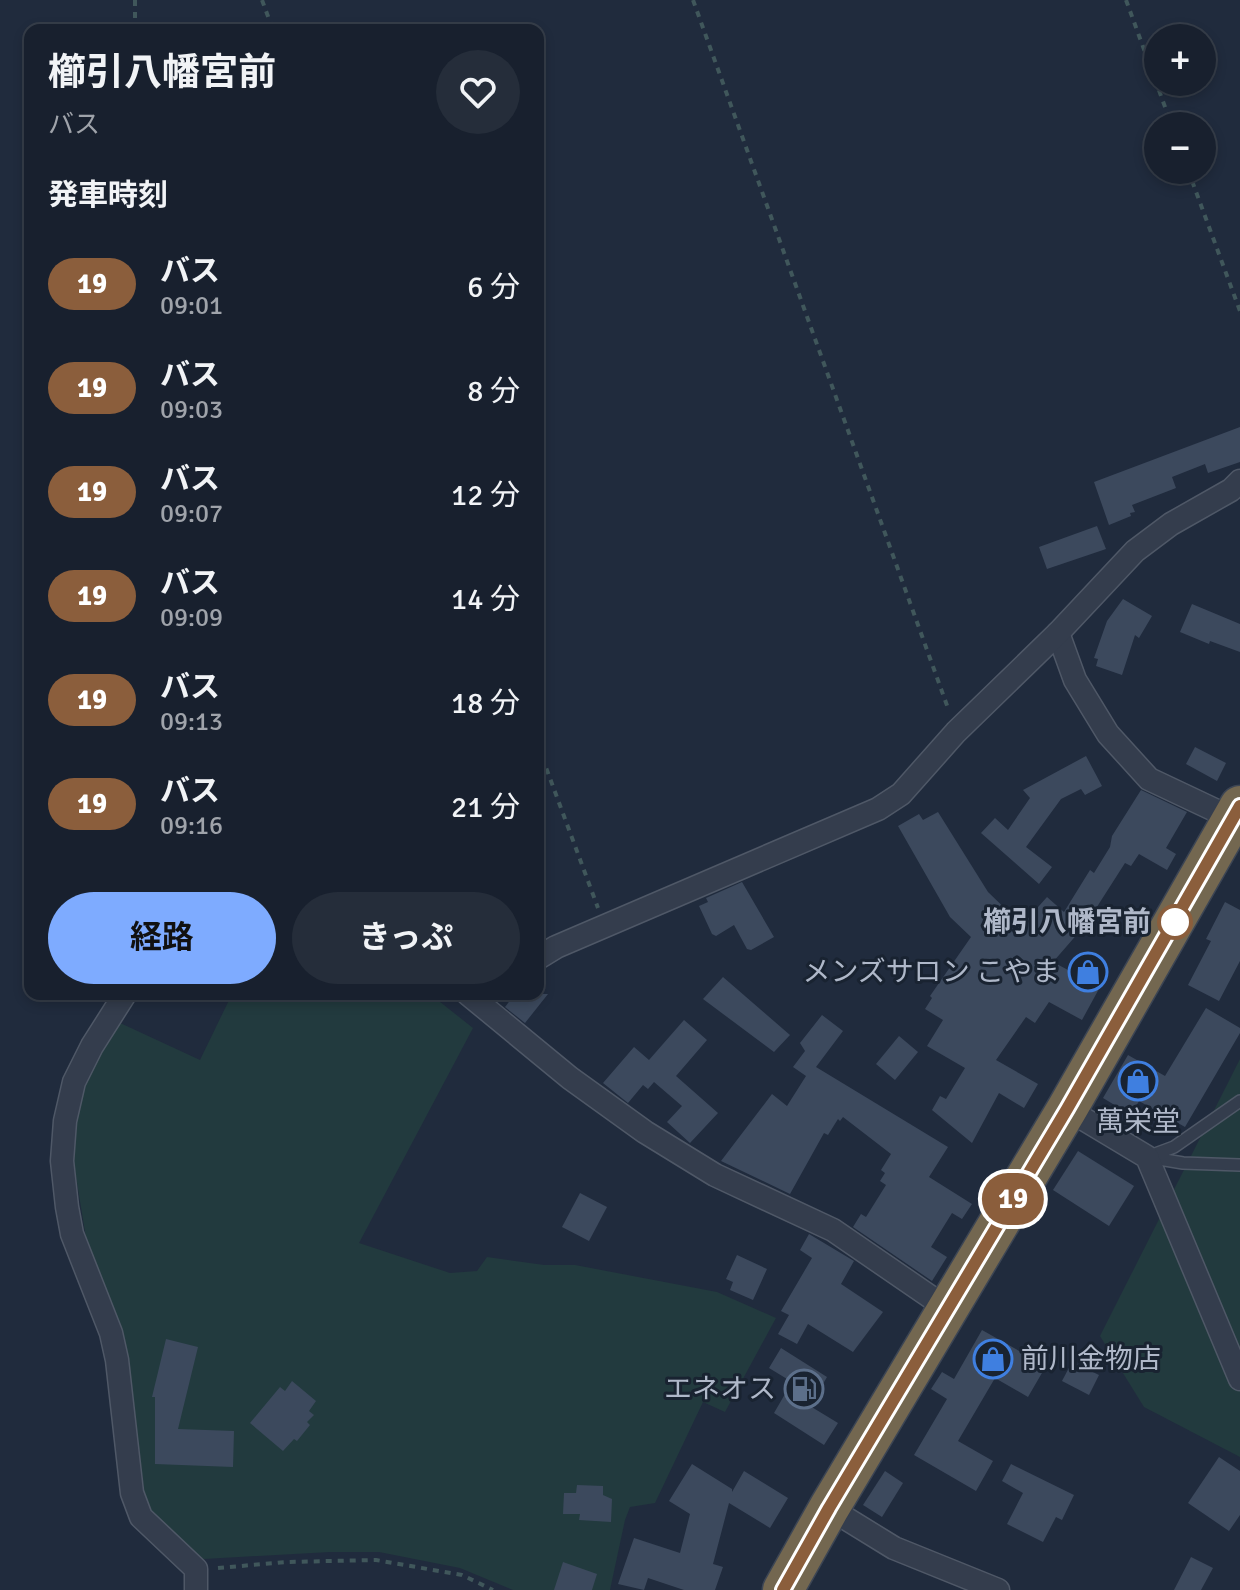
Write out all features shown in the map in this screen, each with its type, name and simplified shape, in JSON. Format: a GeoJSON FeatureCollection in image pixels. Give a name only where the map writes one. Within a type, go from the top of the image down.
{"type":"FeatureCollection","features":[{"type":"Feature","properties":{"kind":"highway"},"geometry":{"type":"LineString","coordinates":[[783,1590],[1238,816]]}},
{"type":"Feature","properties":{"kind":"street"},"geometry":{"type":"LineString","coordinates":[[544,954],[604,925],[878,809],[901,794],[956,732],[1058,633],[1135,551],[1171,524],[1231,490],[1240,481]]}},
{"type":"Feature","properties":{"kind":"street"},"geometry":{"type":"LineString","coordinates":[[1058,633],[1075,680],[1108,734],[1149,779],[1238,816]]}},
{"type":"Feature","properties":{"kind":"street"},"geometry":{"type":"LineString","coordinates":[[121,1000],[74,1082],[65,1121],[62,1161],[67,1207],[72,1234],[111,1333],[117,1360],[132,1493],[141,1517],[196,1579]]}},
{"type":"Feature","properties":{"kind":"street"},"geometry":{"type":"LineString","coordinates":[[484,1000],[570,1078],[645,1132],[715,1175],[833,1230],[948,1309]]}},
{"type":"Feature","properties":{"kind":"street"},"geometry":{"type":"LineString","coordinates":[[1067,1109],[1147,1157],[1235,1356],[1240,1379]]}},
{"type":"Feature","properties":{"kind":"street"},"geometry":{"type":"LineString","coordinates":[[829,1508],[894,1548],[998,1590]]}},
{"type":"Feature","properties":{"kind":"lane"},"geometry":{"type":"LineString","coordinates":[[1147,1157],[1174,1147],[1240,1101]]}},
{"type":"Feature","properties":{"kind":"lane"},"geometry":{"type":"LineString","coordinates":[[1147,1157],[1183,1163],[1240,1165]]}},
{"type":"Feature","properties":{"kind":"path"},"geometry":{"type":"LineString","coordinates":[[135,0],[135,24]]}},
{"type":"Feature","properties":{"kind":"path"},"geometry":{"type":"LineString","coordinates":[[262,0],[271,24]]}},
{"type":"Feature","properties":{"kind":"path"},"geometry":{"type":"LineString","coordinates":[[693,0],[956,732]]}},
{"type":"Feature","properties":{"kind":"path"},"geometry":{"type":"LineString","coordinates":[[1126,0],[1167,112]]}},
{"type":"Feature","properties":{"kind":"path"},"geometry":{"type":"LineString","coordinates":[[1193,184],[1240,311]]}},
{"type":"Feature","properties":{"kind":"path"},"geometry":{"type":"LineString","coordinates":[[544,762],[604,925]]}},
{"type":"Feature","properties":{"kind":"path"},"geometry":{"type":"LineString","coordinates":[[196,1579],[286,1562],[376,1560],[462,1575],[493,1590]]}},
{"type":"Feature","properties":{"kind":"green space"},"geometry":{"type":"Polygon","coordinates":[[[229,1000],[438,1000],[473,1028],[359,1243],[450,1273],[477,1271],[487,1257],[544,1265],[575,1265],[717,1292],[776,1318],[725,1412],[703,1402],[655,1503],[630,1507],[610,1590],[513,1590],[460,1568],[379,1552],[204,1559],[191,1553],[153,1515],[144,1491],[131,1379],[119,1328],[86,1238],[73,1158],[77,1118],[85,1084],[118,1022],[200,1060],[229,1000]]]}},
{"type":"Feature","properties":{"kind":"green space"},"geometry":{"type":"Polygon","coordinates":[[[1240,1059],[1240,1457],[1144,1407],[1100,1336],[1240,1059]]]}},
{"type":"Feature","properties":{"kind":"building"},"geometry":{"type":"Polygon","coordinates":[[[1240,427],[1240,462],[1208,473],[1205,464],[1172,477],[1176,488],[1132,505],[1135,512],[1130,513],[1131,516],[1109,525],[1094,482],[1240,427]]]}},
{"type":"Feature","properties":{"kind":"building"},"geometry":{"type":"Polygon","coordinates":[[[1097,526],[1106,549],[1047,569],[1039,547],[1097,526]]]}},
{"type":"Feature","properties":{"kind":"building"},"geometry":{"type":"Polygon","coordinates":[[[1123,599],[1152,616],[1139,638],[1135,635],[1122,675],[1096,666],[1098,659],[1094,658],[1107,621],[1123,599]]]}},
{"type":"Feature","properties":{"kind":"building"},"geometry":{"type":"Polygon","coordinates":[[[1192,604],[1240,624],[1240,652],[1180,632],[1192,604]]]}},
{"type":"Feature","properties":{"kind":"building"},"geometry":{"type":"Polygon","coordinates":[[[1195,747],[1226,763],[1217,781],[1186,764],[1195,747]]]}},
{"type":"Feature","properties":{"kind":"building"},"geometry":{"type":"Polygon","coordinates":[[[1086,756],[1102,786],[1085,795],[1081,789],[1061,799],[1026,847],[1052,867],[1039,884],[981,833],[995,818],[1008,830],[1030,798],[1023,790],[1086,756]]]}},
{"type":"Feature","properties":{"kind":"building"},"geometry":{"type":"Polygon","coordinates":[[[1141,790],[1187,812],[1166,848],[1176,854],[1167,870],[1139,854],[1131,866],[1125,863],[1086,924],[1053,962],[1100,987],[1082,1020],[1049,1002],[1035,1023],[1026,1017],[996,1060],[1038,1084],[1024,1108],[999,1093],[972,1143],[932,1110],[940,1096],[946,1099],[965,1068],[927,1046],[943,1020],[925,1009],[932,998],[930,996],[971,937],[950,917],[898,826],[919,814],[923,820],[938,812],[988,892],[1022,925],[1047,897],[1064,912],[1090,870],[1094,873],[1110,847],[1112,836],[1141,790]]]}},
{"type":"Feature","properties":{"kind":"building"},"geometry":{"type":"Polygon","coordinates":[[[742,882],[774,937],[751,950],[747,949],[734,925],[716,936],[712,934],[699,906],[708,902],[706,898],[742,882]]]}},
{"type":"Feature","properties":{"kind":"building"},"geometry":{"type":"Polygon","coordinates":[[[1225,902],[1240,910],[1240,961],[1219,1001],[1188,985],[1211,941],[1206,939],[1225,902]]]}},
{"type":"Feature","properties":{"kind":"building"},"geometry":{"type":"Polygon","coordinates":[[[723,977],[790,1035],[774,1052],[703,999],[723,977]]]}},
{"type":"Feature","properties":{"kind":"building"},"geometry":{"type":"Polygon","coordinates":[[[510,1000],[543,1000],[525,1023],[505,1007],[510,1000]]]}},
{"type":"Feature","properties":{"kind":"building"},"geometry":{"type":"Polygon","coordinates":[[[1206,1008],[1240,1028],[1240,1033],[1185,1127],[1139,1101],[1131,1115],[1103,1098],[1128,1055],[1165,1076],[1206,1008]]]}},
{"type":"Feature","properties":{"kind":"building"},"geometry":{"type":"Polygon","coordinates":[[[822,1015],[843,1031],[816,1067],[948,1147],[929,1177],[972,1204],[962,1219],[952,1213],[931,1247],[947,1257],[932,1281],[853,1227],[861,1214],[866,1217],[886,1185],[880,1181],[885,1173],[881,1170],[891,1154],[843,1117],[840,1121],[838,1119],[828,1135],[824,1133],[790,1194],[721,1161],[772,1094],[787,1106],[806,1076],[793,1067],[805,1051],[800,1043],[822,1015]]]}},
{"type":"Feature","properties":{"kind":"building"},"geometry":{"type":"Polygon","coordinates":[[[684,1020],[707,1040],[676,1076],[718,1113],[690,1143],[667,1122],[682,1106],[654,1082],[648,1089],[643,1085],[628,1103],[603,1083],[634,1047],[649,1060],[684,1020]]]}},
{"type":"Feature","properties":{"kind":"building"},"geometry":{"type":"Polygon","coordinates":[[[899,1036],[918,1052],[895,1080],[876,1064],[899,1036]]]}},
{"type":"Feature","properties":{"kind":"building"},"geometry":{"type":"Polygon","coordinates":[[[1078,1151],[1134,1186],[1109,1226],[1053,1190],[1078,1151]]]}},
{"type":"Feature","properties":{"kind":"building"},"geometry":{"type":"Polygon","coordinates":[[[580,1193],[607,1207],[589,1241],[562,1227],[580,1193]]]}},
{"type":"Feature","properties":{"kind":"building"},"geometry":{"type":"Polygon","coordinates":[[[809,1234],[854,1261],[841,1284],[883,1312],[853,1352],[808,1324],[797,1344],[778,1334],[789,1315],[781,1311],[812,1258],[800,1250],[809,1234]]]}},
{"type":"Feature","properties":{"kind":"building"},"geometry":{"type":"Polygon","coordinates":[[[737,1255],[767,1269],[753,1300],[730,1290],[733,1282],[726,1279],[737,1255]]]}},
{"type":"Feature","properties":{"kind":"building"},"geometry":{"type":"Polygon","coordinates":[[[982,1330],[1046,1366],[1028,1397],[995,1378],[958,1441],[993,1461],[976,1491],[914,1455],[947,1399],[931,1389],[942,1372],[954,1379],[982,1330]]]}},
{"type":"Feature","properties":{"kind":"building"},"geometry":{"type":"Polygon","coordinates":[[[166,1339],[198,1347],[178,1429],[234,1431],[233,1467],[155,1464],[155,1397],[152,1397],[166,1339]]]}},
{"type":"Feature","properties":{"kind":"building"},"geometry":{"type":"Polygon","coordinates":[[[781,1348],[827,1377],[810,1406],[838,1423],[824,1445],[774,1413],[792,1382],[769,1368],[781,1348]]]}},
{"type":"Feature","properties":{"kind":"building"},"geometry":{"type":"Polygon","coordinates":[[[1072,1362],[1099,1375],[1089,1395],[1062,1381],[1072,1362]]]}},
{"type":"Feature","properties":{"kind":"building"},"geometry":{"type":"Polygon","coordinates":[[[292,1381],[316,1401],[309,1411],[314,1415],[307,1422],[310,1425],[297,1441],[294,1439],[283,1451],[250,1423],[280,1387],[285,1391],[292,1381]]]}},
{"type":"Feature","properties":{"kind":"building"},"geometry":{"type":"Polygon","coordinates":[[[1219,1457],[1240,1471],[1240,1515],[1229,1531],[1188,1503],[1219,1457]]]}},
{"type":"Feature","properties":{"kind":"building"},"geometry":{"type":"Polygon","coordinates":[[[692,1464],[732,1489],[732,1492],[744,1471],[788,1498],[770,1528],[729,1503],[713,1564],[723,1567],[715,1590],[684,1590],[648,1578],[644,1590],[618,1584],[634,1538],[680,1553],[690,1514],[669,1501],[692,1464]]]}},
{"type":"Feature","properties":{"kind":"building"},"geometry":{"type":"Polygon","coordinates":[[[1011,1464],[1074,1495],[1062,1520],[1056,1517],[1043,1542],[1007,1524],[1023,1493],[1002,1481],[1011,1464]]]}},
{"type":"Feature","properties":{"kind":"building"},"geometry":{"type":"Polygon","coordinates":[[[885,1471],[903,1483],[882,1517],[863,1505],[885,1471]]]}},
{"type":"Feature","properties":{"kind":"building"},"geometry":{"type":"Polygon","coordinates":[[[577,1485],[603,1486],[603,1495],[612,1499],[611,1522],[579,1520],[580,1514],[563,1514],[564,1493],[576,1493],[577,1485]]]}},
{"type":"Feature","properties":{"kind":"building"},"geometry":{"type":"Polygon","coordinates":[[[1191,1557],[1213,1568],[1201,1590],[1174,1590],[1191,1557]]]}},
{"type":"Feature","properties":{"kind":"building"},"geometry":{"type":"Polygon","coordinates":[[[563,1562],[597,1574],[592,1590],[554,1590],[563,1562]]]}},
{"type":"Feature","properties":{"kind":"bus line","name":"19"},"geometry":{"type":"LineString","coordinates":[[783,1590],[1140,984],[1240,806]]}},
{"type":"Feature","properties":{"kind":"place","name":"櫛引八幡宮前"},"geometry":{"type":"Point","coordinates":[1175,922]}},
{"type":"Feature","properties":{"kind":"place","name":"メンズサロン こやま"},"geometry":{"type":"Point","coordinates":[1088,972]}},
{"type":"Feature","properties":{"kind":"place","name":"萬栄堂"},"geometry":{"type":"Point","coordinates":[1138,1081]}},
{"type":"Feature","properties":{"kind":"place","name":"前川金物店"},"geometry":{"type":"Point","coordinates":[993,1359]}},
{"type":"Feature","properties":{"kind":"place","name":"エネオス"},"geometry":{"type":"Point","coordinates":[804,1389]}}]}
